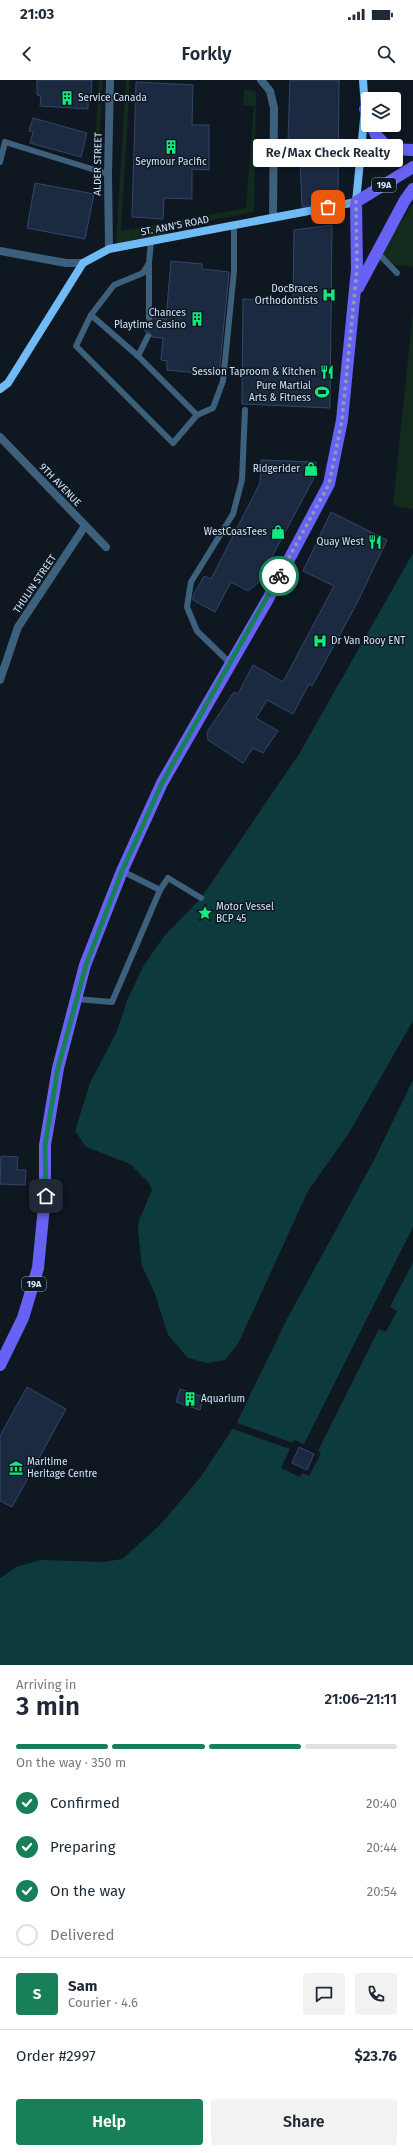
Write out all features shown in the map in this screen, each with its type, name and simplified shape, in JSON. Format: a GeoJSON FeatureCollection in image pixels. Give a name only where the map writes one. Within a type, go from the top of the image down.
{"type":"FeatureCollection","features":[{"type":"Feature","properties":{"kind":"main road"},"geometry":{"type":"LineString","coordinates":[[375,132],[389,149],[413,150]]}},
{"type":"Feature","properties":{"kind":"main road","name":"19A"},"geometry":{"type":"LineString","coordinates":[[0,1365],[23,1318],[38,1268],[46,1196],[45,1145],[58,1068],[86,965],[122,871],[162,783],[231,664],[329,484],[342,420],[357,269],[356,202],[413,167]]}},
{"type":"Feature","properties":{"kind":"main road"},"geometry":{"type":"LineString","coordinates":[[354,296],[376,251],[404,200],[413,189]]}},
{"type":"Feature","properties":{"kind":"street","name":"ALDER STREET"},"geometry":{"type":"LineString","coordinates":[[108,249],[110,80]]}},
{"type":"Feature","properties":{"kind":"street"},"geometry":{"type":"LineString","coordinates":[[261,80],[270,91],[274,108],[273,217]]}},
{"type":"Feature","properties":{"kind":"street"},"geometry":{"type":"LineString","coordinates":[[363,80],[364,92]]}},
{"type":"Feature","properties":{"kind":"street"},"geometry":{"type":"LineString","coordinates":[[356,202],[364,132]]}},
{"type":"Feature","properties":{"kind":"street","name":"ST. ANN'S ROAD"},"geometry":{"type":"LineString","coordinates":[[83,263],[108,249],[356,202]]}},
{"type":"Feature","properties":{"kind":"street"},"geometry":{"type":"LineString","coordinates":[[0,251],[66,263],[83,263]]}},
{"type":"Feature","properties":{"kind":"street"},"geometry":{"type":"LineString","coordinates":[[0,389],[8,383],[83,263]]}},
{"type":"Feature","properties":{"kind":"street","name":"9TH AVENUE"},"geometry":{"type":"LineString","coordinates":[[0,437],[106,547]]}},
{"type":"Feature","properties":{"kind":"street","name":"THULIN STREET"},"geometry":{"type":"LineString","coordinates":[[0,680],[18,627],[85,526]]}},
{"type":"Feature","properties":{"kind":"lane"},"geometry":{"type":"LineString","coordinates":[[0,162],[3,141],[108,174]]}},
{"type":"Feature","properties":{"kind":"lane"},"geometry":{"type":"LineString","coordinates":[[149,263],[143,273],[114,285],[92,315],[76,346],[173,443],[197,415],[213,408],[223,381],[234,271],[234,225]]}},
{"type":"Feature","properties":{"kind":"lane"},"geometry":{"type":"LineString","coordinates":[[149,318],[149,263],[151,241]]}},
{"type":"Feature","properties":{"kind":"lane"},"geometry":{"type":"LineString","coordinates":[[376,251],[397,272]]}},
{"type":"Feature","properties":{"kind":"lane"},"geometry":{"type":"LineString","coordinates":[[92,315],[138,356],[197,415]]}},
{"type":"Feature","properties":{"kind":"lane"},"geometry":{"type":"LineString","coordinates":[[138,356],[148,336]]}},
{"type":"Feature","properties":{"kind":"lane"},"geometry":{"type":"LineString","coordinates":[[231,664],[197,631],[187,607],[191,582],[233,514],[242,480],[245,410]]}},
{"type":"Feature","properties":{"kind":"lane"},"geometry":{"type":"LineString","coordinates":[[122,871],[160,890]]}},
{"type":"Feature","properties":{"kind":"lane"},"geometry":{"type":"LineString","coordinates":[[76,999],[112,1002],[160,890],[168,878],[201,898]]}},
{"type":"Feature","properties":{"kind":"shaded area"},"geometry":{"type":"Polygon","coordinates":[[[99,80],[103,80],[98,156],[96,156],[95,153],[99,80]]]}},
{"type":"Feature","properties":{"kind":"shaded area"},"geometry":{"type":"Polygon","coordinates":[[[126,80],[130,80],[121,231],[246,208],[254,106],[243,105],[244,89],[256,92],[254,212],[167,229],[168,234],[116,244],[126,80]]]}},
{"type":"Feature","properties":{"kind":"shaded area"},"geometry":{"type":"Polygon","coordinates":[[[413,203],[413,267],[375,263],[413,203]]]}},
{"type":"Feature","properties":{"kind":"shaded area"},"geometry":{"type":"Polygon","coordinates":[[[413,310],[413,509],[393,506],[413,310]]]}},
{"type":"Feature","properties":{"kind":"shaded area"},"geometry":{"type":"Polygon","coordinates":[[[413,553],[413,1021],[349,1133],[308,1191],[238,1344],[225,1360],[207,1363],[188,1358],[168,1335],[155,1294],[142,1266],[138,1232],[139,1220],[152,1190],[149,1183],[130,1164],[86,1147],[75,1131],[90,1083],[117,1031],[128,998],[144,965],[165,935],[201,898],[299,754],[413,553]]]}},
{"type":"Feature","properties":{"kind":"shaded area"},"geometry":{"type":"Polygon","coordinates":[[[413,1080],[413,1665],[0,1665],[0,1578],[16,1567],[41,1560],[103,1562],[122,1559],[159,1526],[200,1478],[237,1422],[287,1319],[373,1162],[413,1080]]]}},
{"type":"Feature","properties":{"kind":"pier"},"geometry":{"type":"Polygon","coordinates":[[[413,1227],[413,1262],[390,1307],[397,1311],[386,1332],[379,1329],[318,1451],[321,1453],[309,1476],[302,1473],[300,1477],[281,1468],[290,1449],[230,1428],[234,1422],[293,1443],[294,1440],[304,1444],[413,1227]]]}},
{"type":"Feature","properties":{"kind":"building","name":"Service Canada"},"geometry":{"type":"Polygon","coordinates":[[[37,80],[92,80],[91,100],[88,100],[88,109],[40,106],[41,96],[37,95],[37,80]]]}},
{"type":"Feature","properties":{"kind":"building"},"geometry":{"type":"Polygon","coordinates":[[[290,80],[339,80],[338,200],[302,207],[300,161],[292,159],[293,141],[288,141],[290,80]]]}},
{"type":"Feature","properties":{"kind":"building","name":"Seymour Pacific"},"geometry":{"type":"Polygon","coordinates":[[[136,82],[193,85],[192,125],[209,125],[209,170],[192,169],[192,199],[164,198],[163,219],[132,217],[136,82]]]}},
{"type":"Feature","properties":{"kind":"building"},"geometry":{"type":"Polygon","coordinates":[[[33,118],[87,133],[81,157],[30,143],[33,132],[29,131],[33,118]]]}},
{"type":"Feature","properties":{"kind":"building"},"geometry":{"type":"Polygon","coordinates":[[[35,183],[94,194],[85,239],[27,228],[35,183]]]}},
{"type":"Feature","properties":{"kind":"building"},"geometry":{"type":"Polygon","coordinates":[[[332,225],[330,408],[242,404],[243,299],[293,301],[294,230],[332,225]]]}},
{"type":"Feature","properties":{"kind":"building","name":"Chances Playtime Casino"},"geometry":{"type":"Polygon","coordinates":[[[171,261],[202,264],[202,269],[229,272],[219,375],[167,370],[167,361],[161,360],[163,338],[152,337],[150,332],[145,332],[146,322],[151,322],[153,318],[166,319],[171,261]]]}},
{"type":"Feature","properties":{"kind":"building"},"geometry":{"type":"Polygon","coordinates":[[[261,460],[316,462],[314,478],[258,583],[248,591],[231,582],[215,612],[193,600],[193,596],[204,576],[211,579],[260,483],[261,460]]]}},
{"type":"Feature","properties":{"kind":"building"},"geometry":{"type":"Polygon","coordinates":[[[331,512],[387,540],[357,603],[312,686],[309,684],[293,714],[267,700],[256,718],[278,731],[263,753],[253,748],[243,763],[208,740],[207,732],[234,692],[238,694],[253,665],[283,682],[334,586],[303,571],[331,512]]]}},
{"type":"Feature","properties":{"kind":"building"},"geometry":{"type":"Polygon","coordinates":[[[1,1156],[18,1157],[17,1170],[26,1170],[25,1185],[0,1184],[1,1156]]]}},
{"type":"Feature","properties":{"kind":"building","name":"Maritime Heritage Centre"},"geometry":{"type":"Polygon","coordinates":[[[27,1387],[66,1409],[12,1507],[0,1501],[0,1436],[27,1387]]]}},
{"type":"Feature","properties":{"kind":"building","name":"Aquarium"},"geometry":{"type":"Polygon","coordinates":[[[180,1389],[204,1397],[200,1410],[176,1402],[180,1389]]]}},
{"type":"Feature","properties":{"kind":"building"},"geometry":{"type":"Polygon","coordinates":[[[299,1447],[314,1454],[307,1470],[292,1463],[299,1447]]]}},
{"type":"Feature","properties":{"kind":"way so far"},"geometry":{"type":"LineString","coordinates":[[279,576],[329,484],[342,420],[357,269],[356,202],[328,207]]}},
{"type":"Feature","properties":{"kind":"place","name":"Service Canada"},"geometry":{"type":"Point","coordinates":[67,98]}},
{"type":"Feature","properties":{"kind":"place","name":"Seymour Pacific"},"geometry":{"type":"Point","coordinates":[171,147]}},
{"type":"Feature","properties":{"kind":"place","name":"Re/Max Check Realty"},"geometry":{"type":"Point","coordinates":[328,207]}},
{"type":"Feature","properties":{"kind":"place","name":"DocBraces Orthodontists"},"geometry":{"type":"Point","coordinates":[329,295]}},
{"type":"Feature","properties":{"kind":"place","name":"Chances Playtime Casino"},"geometry":{"type":"Point","coordinates":[197,319]}},
{"type":"Feature","properties":{"kind":"place","name":"Session Taproom & Kitchen"},"geometry":{"type":"Point","coordinates":[327,372]}},
{"type":"Feature","properties":{"kind":"place","name":"Pure Martial Arts & Fitness"},"geometry":{"type":"Point","coordinates":[322,392]}},
{"type":"Feature","properties":{"kind":"place","name":"Ridgerider"},"geometry":{"type":"Point","coordinates":[311,469]}},
{"type":"Feature","properties":{"kind":"place","name":"WestCoasTees"},"geometry":{"type":"Point","coordinates":[278,532]}},
{"type":"Feature","properties":{"kind":"place","name":"Quay West"},"geometry":{"type":"Point","coordinates":[375,542]}},
{"type":"Feature","properties":{"kind":"place","name":"Dr Van Rooy ENT"},"geometry":{"type":"Point","coordinates":[320,641]}},
{"type":"Feature","properties":{"kind":"place","name":"Motor Vessel BCP 45"},"geometry":{"type":"Point","coordinates":[205,913]}},
{"type":"Feature","properties":{"kind":"place","name":"Aquarium"},"geometry":{"type":"Point","coordinates":[190,1399]}},
{"type":"Feature","properties":{"kind":"place","name":"Maritime Heritage Centre"},"geometry":{"type":"Point","coordinates":[16,1468]}},
{"type":"Feature","properties":{"kind":"route"},"geometry":{"type":"LineString","coordinates":[[46,1196],[45,1145],[58,1068],[86,965],[122,871],[162,783],[268,599],[279,576]]}}]}
